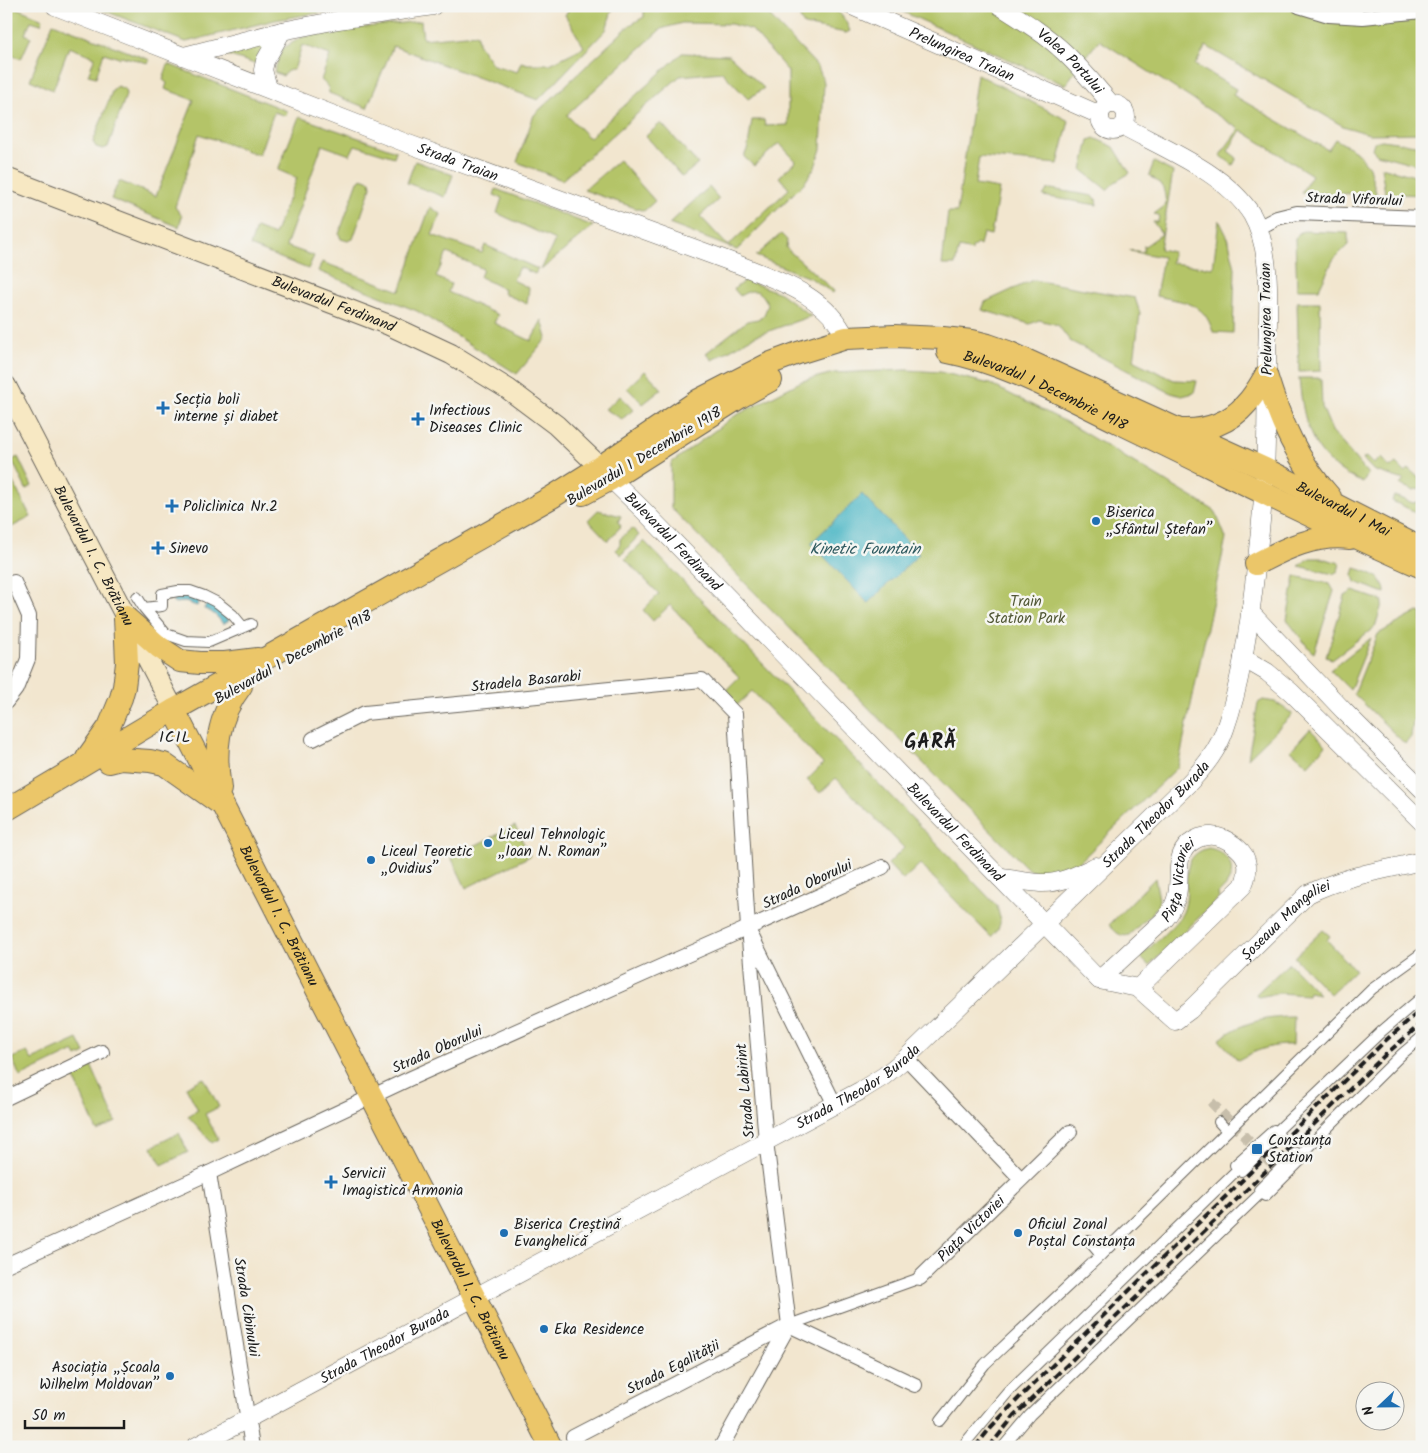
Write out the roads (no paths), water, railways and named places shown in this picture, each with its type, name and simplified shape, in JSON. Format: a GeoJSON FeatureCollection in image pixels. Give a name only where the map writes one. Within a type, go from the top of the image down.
{"type":"FeatureCollection","features":[{"type":"Feature","properties":{"kind":"main road","name":"Bulevardul Ferdinand"},"geometry":{"type":"LineString","coordinates":[[6,178],[388,325],[451,354],[508,389],[553,423],[605,473]]}},
{"type":"Feature","properties":{"kind":"main road","name":"Bulevardul 1 Decembrie 1918"},"geometry":{"type":"LineString","coordinates":[[6,810],[82,766],[177,716],[241,686],[537,519],[605,473],[700,400],[771,362],[846,338],[914,336],[988,345],[1008,352],[1265,469]]}},
{"type":"Feature","properties":{"kind":"main road","name":"Bulevardul 1 Decembrie 1918"},"geometry":{"type":"LineString","coordinates":[[6,823],[109,762],[266,658],[552,497],[605,473],[780,376],[803,366],[852,353],[914,349],[948,352],[1001,366],[1263,494]]}},
{"type":"Feature","properties":{"kind":"main road"},"geometry":{"type":"LineString","coordinates":[[1181,430],[1208,428],[1229,418],[1246,404],[1266,375]]}},
{"type":"Feature","properties":{"kind":"main road"},"geometry":{"type":"LineString","coordinates":[[1266,375],[1279,414],[1294,447],[1317,482],[1336,505]]}},
{"type":"Feature","properties":{"kind":"main road","name":"Bulevardul I. C. Brătianu"},"geometry":{"type":"LineString","coordinates":[[6,386],[13,414],[134,613],[177,716],[551,1447]]}},
{"type":"Feature","properties":{"kind":"main road","name":"Bulevardul 1 Mai"},"geometry":{"type":"LineString","coordinates":[[1265,469],[1422,549]]}},
{"type":"Feature","properties":{"kind":"main road","name":"Bulevardul 1 Mai"},"geometry":{"type":"LineString","coordinates":[[1263,494],[1422,566]]}},
{"type":"Feature","properties":{"kind":"main road"},"geometry":{"type":"LineString","coordinates":[[1256,564],[1306,541],[1325,537],[1349,538],[1366,542]]}},
{"type":"Feature","properties":{"kind":"main road"},"geometry":{"type":"LineString","coordinates":[[134,613],[159,647],[180,660],[200,663],[266,658]]}},
{"type":"Feature","properties":{"kind":"main road"},"geometry":{"type":"LineString","coordinates":[[82,766],[109,727],[123,693],[134,613]]}},
{"type":"Feature","properties":{"kind":"main road"},"geometry":{"type":"LineString","coordinates":[[222,805],[217,768],[218,736],[224,714],[241,686]]}},
{"type":"Feature","properties":{"kind":"main road"},"geometry":{"type":"LineString","coordinates":[[109,762],[121,759],[150,760],[164,764],[222,805]]}},
{"type":"Feature","properties":{"kind":"street","name":"Strada Traian"},"geometry":{"type":"LineString","coordinates":[[55,6],[398,140],[737,264],[790,286],[818,302],[840,325],[846,338]]}},
{"type":"Feature","properties":{"kind":"street"},"geometry":{"type":"LineString","coordinates":[[184,56],[282,31],[338,20],[433,6]]}},
{"type":"Feature","properties":{"kind":"street","name":"Prelungirea Traian"},"geometry":{"type":"LineString","coordinates":[[852,6],[1105,110]]}},
{"type":"Feature","properties":{"kind":"street","name":"Valea Portului"},"geometry":{"type":"LineString","coordinates":[[1000,6],[1062,50],[1092,80],[1105,110],[1117,104],[1124,110],[1126,119],[1123,126]]}},
{"type":"Feature","properties":{"kind":"street"},"geometry":{"type":"LineString","coordinates":[[1299,6],[1329,15],[1363,17],[1422,12]]}},
{"type":"Feature","properties":{"kind":"street"},"geometry":{"type":"LineString","coordinates":[[268,88],[263,70],[265,60],[282,31]]}},
{"type":"Feature","properties":{"kind":"street","name":"Prelungirea Traian"},"geometry":{"type":"LineString","coordinates":[[1123,126],[1193,163],[1212,176],[1240,200],[1251,214],[1258,228],[1263,244],[1267,275],[1265,469],[1263,494]]}},
{"type":"Feature","properties":{"kind":"street","name":"Strada Viforului"},"geometry":{"type":"LineString","coordinates":[[1258,228],[1277,218],[1297,213],[1422,218]]}},
{"type":"Feature","properties":{"kind":"street","name":"Bulevardul Ferdinand"},"geometry":{"type":"LineString","coordinates":[[605,473],[1099,980]]}},
{"type":"Feature","properties":{"kind":"street","name":"Strada Theodor Burada"},"geometry":{"type":"LineString","coordinates":[[195,1447],[860,1091],[884,1076],[906,1058],[1190,782],[1202,770],[1214,752],[1227,724],[1243,658],[1256,564],[1263,494]]}},
{"type":"Feature","properties":{"kind":"street"},"geometry":{"type":"LineString","coordinates":[[6,702],[16,688],[28,659],[29,616],[10,583]]}},
{"type":"Feature","properties":{"kind":"street"},"geometry":{"type":"LineString","coordinates":[[190,591],[218,602],[247,625],[209,642],[186,641],[166,634],[134,613],[162,606],[162,594],[190,591]]}},
{"type":"Feature","properties":{"kind":"street"},"geometry":{"type":"LineString","coordinates":[[134,613],[136,597]]}},
{"type":"Feature","properties":{"kind":"street"},"geometry":{"type":"LineString","coordinates":[[1250,612],[1344,711],[1422,789]]}},
{"type":"Feature","properties":{"kind":"street"},"geometry":{"type":"LineString","coordinates":[[1243,658],[1267,672],[1291,692],[1422,822]]}},
{"type":"Feature","properties":{"kind":"street","name":"Stradela Basarabi"},"geometry":{"type":"LineString","coordinates":[[313,739],[365,713],[702,680],[734,714]]}},
{"type":"Feature","properties":{"kind":"street","name":"Strada Labirint"},"geometry":{"type":"LineString","coordinates":[[734,714],[748,928],[766,1141],[789,1325]]}},
{"type":"Feature","properties":{"kind":"street","name":"Piața Victoriei"},"geometry":{"type":"LineString","coordinates":[[1099,980],[1170,913],[1177,896],[1181,856],[1185,848],[1191,842],[1206,836],[1214,835],[1226,838],[1240,850],[1247,860],[1247,874],[1243,886],[1138,988]]}},
{"type":"Feature","properties":{"kind":"street"},"geometry":{"type":"LineString","coordinates":[[1000,878],[1040,883],[1052,882],[1068,878],[1110,859]]}},
{"type":"Feature","properties":{"kind":"street","name":"Șoseaua Mangaliei"},"geometry":{"type":"LineString","coordinates":[[1138,988],[1175,1021],[1190,1010],[1308,894],[1327,884],[1340,880],[1422,861]]}},
{"type":"Feature","properties":{"kind":"street","name":"Strada Oborului"},"geometry":{"type":"LineString","coordinates":[[6,1265],[209,1173],[372,1096],[883,866]]}},
{"type":"Feature","properties":{"kind":"street"},"geometry":{"type":"LineString","coordinates":[[748,928],[835,1104]]}},
{"type":"Feature","properties":{"kind":"street"},"geometry":{"type":"LineString","coordinates":[[940,1421],[985,1364],[1101,1255],[1372,989],[1422,953]]}},
{"type":"Feature","properties":{"kind":"street"},"geometry":{"type":"LineString","coordinates":[[1099,980],[1138,988]]}},
{"type":"Feature","properties":{"kind":"street"},"geometry":{"type":"LineString","coordinates":[[966,1442],[1008,1392],[1239,1167],[1241,1171],[1279,1135],[1276,1133],[1382,1030],[1422,997]]}},
{"type":"Feature","properties":{"kind":"street"},"geometry":{"type":"LineString","coordinates":[[1003,1447],[1030,1415],[1263,1191],[1259,1190],[1296,1153],[1299,1157],[1402,1054],[1422,1037]]}},
{"type":"Feature","properties":{"kind":"street"},"geometry":{"type":"LineString","coordinates":[[6,1098],[102,1052]]}},
{"type":"Feature","properties":{"kind":"street"},"geometry":{"type":"LineString","coordinates":[[906,1058],[1022,1179]]}},
{"type":"Feature","properties":{"kind":"street"},"geometry":{"type":"LineString","coordinates":[[1219,1122],[1228,1131]]}},
{"type":"Feature","properties":{"kind":"street","name":"Piața Victoriei"},"geometry":{"type":"LineString","coordinates":[[920,1278],[1070,1132]]}},
{"type":"Feature","properties":{"kind":"street","name":"Strada Cibinului"},"geometry":{"type":"LineString","coordinates":[[209,1173],[252,1447]]}},
{"type":"Feature","properties":{"kind":"street"},"geometry":{"type":"LineString","coordinates":[[1089,1241],[1101,1255]]}},
{"type":"Feature","properties":{"kind":"street"},"geometry":{"type":"LineString","coordinates":[[721,1447],[789,1325],[920,1278]]}},
{"type":"Feature","properties":{"kind":"street"},"geometry":{"type":"LineString","coordinates":[[789,1325],[915,1385]]}},
{"type":"Feature","properties":{"kind":"street","name":"Strada Egalității"},"geometry":{"type":"LineString","coordinates":[[573,1437],[789,1325]]}},
{"type":"Feature","properties":{"kind":"water","name":"Kinetic Fountain"},"geometry":{"type":"Polygon","coordinates":[[[862,494],[919,554],[868,603],[811,543],[862,494]]]}},
{"type":"Feature","properties":{"kind":"water"},"geometry":{"type":"Polygon","coordinates":[[[185,595],[200,599],[197,606],[185,602],[173,603],[172,597],[185,595]]]}},
{"type":"Feature","properties":{"kind":"water"},"geometry":{"type":"Polygon","coordinates":[[[207,603],[220,610],[229,620],[223,624],[210,611],[204,609],[207,603]]]}},
{"type":"Feature","properties":{"kind":"tunnel"},"geometry":{"type":"LineString","coordinates":[[1211,1102],[1281,1174]]}},
{"type":"Feature","properties":{"kind":"railway"},"geometry":{"type":"LineString","coordinates":[[975,1447],[1019,1398],[1385,1041],[1422,1009]]}},
{"type":"Feature","properties":{"kind":"railway"},"geometry":{"type":"LineString","coordinates":[[989,1447],[1015,1415],[1385,1055],[1422,1023]]}},
{"type":"Feature","properties":{"kind":"place","name":"Secția boli interne și diabet"},"geometry":{"type":"Point","coordinates":[163,408]}},
{"type":"Feature","properties":{"kind":"place","name":"Infectious Diseases Clinic"},"geometry":{"type":"Point","coordinates":[418,419]}},
{"type":"Feature","properties":{"kind":"place","name":"Policlinica Nr.2"},"geometry":{"type":"Point","coordinates":[172,506]}},
{"type":"Feature","properties":{"kind":"place","name":"Biserica „Sfântul Ștefan”"},"geometry":{"type":"Point","coordinates":[1096,521]}},
{"type":"Feature","properties":{"kind":"place","name":"Sinevo"},"geometry":{"type":"Point","coordinates":[158,548]}},
{"type":"Feature","properties":{"kind":"place","name":"Liceul Tehnologic „Ioan N. Roman”"},"geometry":{"type":"Point","coordinates":[488,843]}},
{"type":"Feature","properties":{"kind":"place","name":"Liceul Teoretic „Ovidius”"},"geometry":{"type":"Point","coordinates":[371,860]}},
{"type":"Feature","properties":{"kind":"place","name":"Constanța Station"},"geometry":{"type":"Point","coordinates":[1257,1149]}},
{"type":"Feature","properties":{"kind":"place","name":"Servicii Imagistică Armonia"},"geometry":{"type":"Point","coordinates":[331,1182]}},
{"type":"Feature","properties":{"kind":"place","name":"Biserica Creștină Evanghelică"},"geometry":{"type":"Point","coordinates":[504,1233]}},
{"type":"Feature","properties":{"kind":"place","name":"Oficiul Zonal Poștal Constanța"},"geometry":{"type":"Point","coordinates":[1018,1233]}},
{"type":"Feature","properties":{"kind":"place","name":"Eka Residence"},"geometry":{"type":"Point","coordinates":[544,1329]}},
{"type":"Feature","properties":{"kind":"place","name":"Asociația „Școala Wilhelm Moldovan”"},"geometry":{"type":"Point","coordinates":[170,1376]}},
{"type":"Feature","properties":{"kind":"district","name":"ICIL"},"geometry":{"type":"Point","coordinates":[175,736]}},
{"type":"Feature","properties":{"kind":"district","name":"GARĂ"},"geometry":{"type":"Point","coordinates":[931,741]}},
{"type":"Feature","properties":{"kind":"park label","name":"Train Station Park"},"geometry":{"type":"Point","coordinates":[1026,610]}}]}
